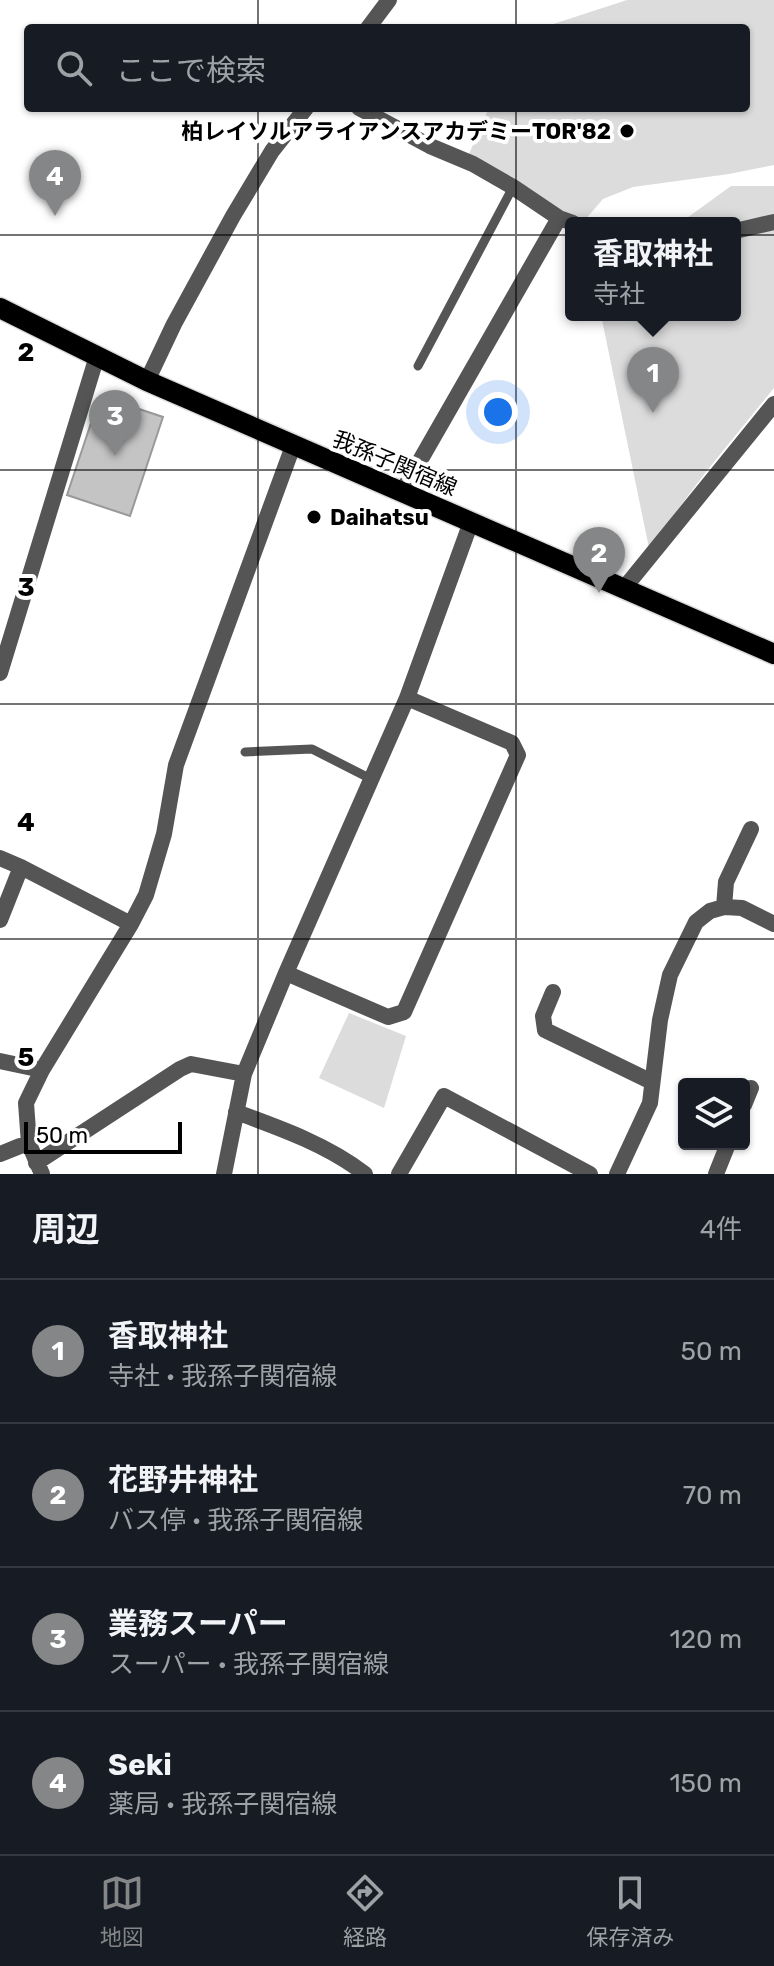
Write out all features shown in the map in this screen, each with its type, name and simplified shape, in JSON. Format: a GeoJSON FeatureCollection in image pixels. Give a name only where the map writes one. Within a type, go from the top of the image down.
{"type":"FeatureCollection","features":[{"type":"Feature","properties":{"kind":"main road","name":"我孫子関宿線"},"geometry":{"type":"LineString","coordinates":[[0,308],[147,381],[774,654]]}},
{"type":"Feature","properties":{"kind":"street"},"geometry":{"type":"LineString","coordinates":[[371,24],[389,0]]}},
{"type":"Feature","properties":{"kind":"street"},"geometry":{"type":"LineString","coordinates":[[147,381],[174,324],[233,216],[272,151],[303,112]]}},
{"type":"Feature","properties":{"kind":"street"},"geometry":{"type":"LineString","coordinates":[[366,112],[430,146],[473,164],[565,219]]}},
{"type":"Feature","properties":{"kind":"street"},"geometry":{"type":"LineString","coordinates":[[402,492],[565,222]]}},
{"type":"Feature","properties":{"kind":"street"},"geometry":{"type":"LineString","coordinates":[[741,230],[774,222]]}},
{"type":"Feature","properties":{"kind":"street"},"geometry":{"type":"LineString","coordinates":[[0,673],[97,356]]}},
{"type":"Feature","properties":{"kind":"street"},"geometry":{"type":"LineString","coordinates":[[626,590],[639,569],[774,404]]}},
{"type":"Feature","properties":{"kind":"street"},"geometry":{"type":"LineString","coordinates":[[244,1074],[191,1064],[180,1069],[39,1168],[29,1144],[26,1103],[42,1070],[146,895],[164,834],[176,765],[293,446]]}},
{"type":"Feature","properties":{"kind":"street"},"geometry":{"type":"LineString","coordinates":[[224,1174],[244,1074],[407,698],[471,522]]}},
{"type":"Feature","properties":{"kind":"street"},"geometry":{"type":"LineString","coordinates":[[286,973],[388,1017],[404,1012],[518,755],[512,743],[407,698]]}},
{"type":"Feature","properties":{"kind":"street"},"geometry":{"type":"LineString","coordinates":[[724,907],[726,882],[751,829]]}},
{"type":"Feature","properties":{"kind":"street"},"geometry":{"type":"LineString","coordinates":[[0,858],[131,924]]}},
{"type":"Feature","properties":{"kind":"street"},"geometry":{"type":"LineString","coordinates":[[0,920],[21,867]]}},
{"type":"Feature","properties":{"kind":"street"},"geometry":{"type":"LineString","coordinates":[[617,1174],[650,1103],[660,1020],[670,975],[696,922],[710,911],[724,907],[742,908],[774,924]]}},
{"type":"Feature","properties":{"kind":"street"},"geometry":{"type":"LineString","coordinates":[[553,992],[543,1016],[545,1030],[652,1082]]}},
{"type":"Feature","properties":{"kind":"street"},"geometry":{"type":"LineString","coordinates":[[0,1061],[42,1070]]}},
{"type":"Feature","properties":{"kind":"street"},"geometry":{"type":"LineString","coordinates":[[399,1174],[444,1096],[590,1174]]}},
{"type":"Feature","properties":{"kind":"street"},"geometry":{"type":"LineString","coordinates":[[236,1112],[345,1158],[365,1174]]}},
{"type":"Feature","properties":{"kind":"street"},"geometry":{"type":"LineString","coordinates":[[0,1154],[29,1144]]}},
{"type":"Feature","properties":{"kind":"street"},"geometry":{"type":"LineString","coordinates":[[716,1174],[726,1150]]}},
{"type":"Feature","properties":{"kind":"lane"},"geometry":{"type":"LineString","coordinates":[[418,366],[513,187]]}},
{"type":"Feature","properties":{"kind":"lane"},"geometry":{"type":"LineString","coordinates":[[245,752],[312,749],[371,779]]}},
{"type":"Feature","properties":{"kind":"shaded area","name":"柏レイソルアライアンスアカデミーTOR'82"},"geometry":{"type":"Polygon","coordinates":[[[627,0],[774,0],[774,165],[633,187],[603,199],[587,217],[574,217],[469,154],[487,112],[750,112],[750,24],[553,24],[627,0]]]}},
{"type":"Feature","properties":{"kind":"shaded area"},"geometry":{"type":"Polygon","coordinates":[[[731,186],[774,186],[774,388],[649,548],[602,321],[741,321],[741,217],[688,217],[731,186]]]}},
{"type":"Feature","properties":{"kind":"shaded area"},"geometry":{"type":"Polygon","coordinates":[[[349,1013],[406,1036],[384,1108],[319,1078],[349,1013]]]}},
{"type":"Feature","properties":{"kind":"building"},"geometry":{"type":"Polygon","coordinates":[[[100,396],[163,417],[130,516],[67,495],[100,396]]]}},
{"type":"Feature","properties":{"kind":"place","name":"柏レイソルアライアンスアカデミーTOR'82"},"geometry":{"type":"Point","coordinates":[627,131]}},
{"type":"Feature","properties":{"kind":"place","name":"Seki"},"geometry":{"type":"Point","coordinates":[55,216]}},
{"type":"Feature","properties":{"kind":"place","name":"香取神社"},"geometry":{"type":"Point","coordinates":[653,413]}},
{"type":"Feature","properties":{"kind":"place","name":"業務スーパー"},"geometry":{"type":"Point","coordinates":[115,456]}},
{"type":"Feature","properties":{"kind":"place","name":"Daihatsu"},"geometry":{"type":"Point","coordinates":[314,517]}},
{"type":"Feature","properties":{"kind":"place","name":"花野井神社"},"geometry":{"type":"Point","coordinates":[599,593]}}]}
